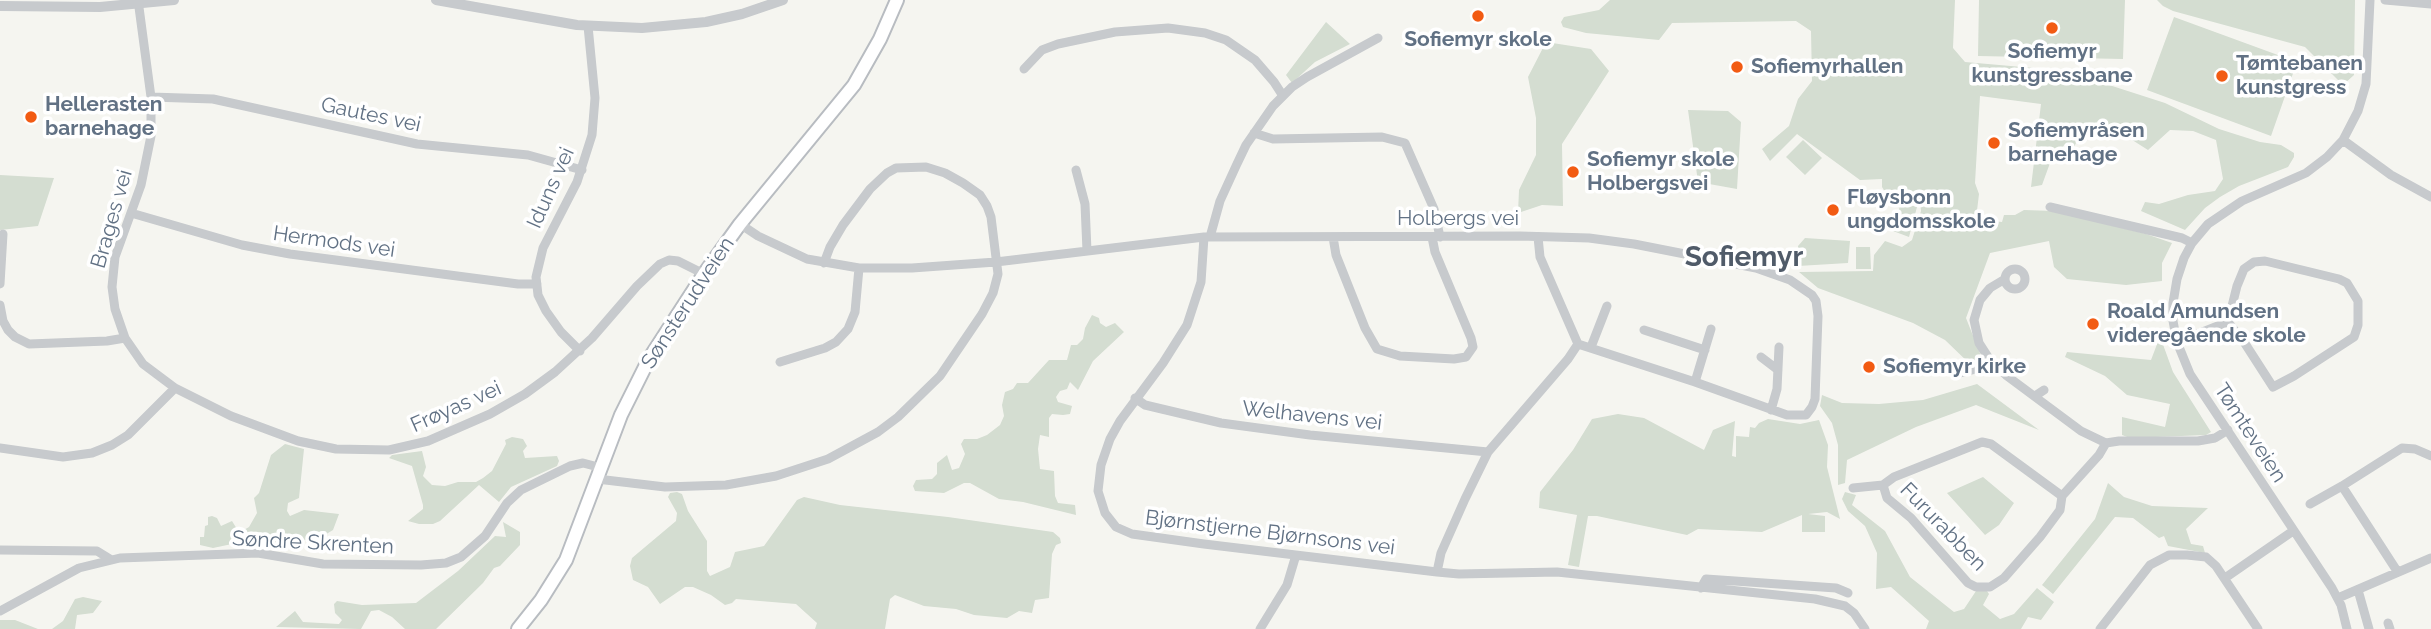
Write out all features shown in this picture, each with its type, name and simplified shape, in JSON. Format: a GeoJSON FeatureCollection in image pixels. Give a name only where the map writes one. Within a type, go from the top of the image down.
{"type":"FeatureCollection","features":[{"type":"Feature","properties":{"kind":"main road","name":"Sønsterudveien"},"geometry":{"type":"LineString","coordinates":[[518,629],[561,569],[624,409],[643,369],[704,274],[740,224],[853,85],[877,46],[897,0]]}},
{"type":"Feature","properties":{"kind":"street"},"geometry":{"type":"LineString","coordinates":[[0,6],[88,7],[174,0]]}},
{"type":"Feature","properties":{"kind":"street"},"geometry":{"type":"LineString","coordinates":[[436,0],[472,3],[588,26],[642,28],[695,24],[742,14],[783,0]]}},
{"type":"Feature","properties":{"kind":"street","name":"Tømteveien"},"geometry":{"type":"LineString","coordinates":[[2347,629],[2338,598],[2190,374],[2177,342],[2173,321],[2174,292],[2180,269],[2200,232],[2218,216],[2242,201],[2306,173],[2343,140],[2358,111],[2366,84],[2370,0]]}},
{"type":"Feature","properties":{"kind":"street"},"geometry":{"type":"LineString","coordinates":[[2385,0],[2431,4]]}},
{"type":"Feature","properties":{"kind":"street","name":"Brages vei"},"geometry":{"type":"LineString","coordinates":[[124,338],[115,309],[112,279],[117,248],[149,154],[152,126],[151,97],[138,2]]}},
{"type":"Feature","properties":{"kind":"street","name":"Iduns vei"},"geometry":{"type":"LineString","coordinates":[[537,284],[537,270],[544,248],[582,170],[592,135],[595,107],[588,26]]}},
{"type":"Feature","properties":{"kind":"street"},"geometry":{"type":"LineString","coordinates":[[1024,69],[1042,50],[1058,44],[1115,32],[1168,28],[1205,33],[1226,40],[1255,60],[1283,96]]}},
{"type":"Feature","properties":{"kind":"street","name":"Bjørnstjerne Bjørnsons vei"},"geometry":{"type":"LineString","coordinates":[[1378,37],[1307,77],[1283,96],[1254,133],[1220,201],[1207,237],[1201,282],[1187,325],[1163,363],[1135,398],[1110,439],[1101,465],[1098,491],[1105,513],[1116,527],[1132,534],[1437,572],[1558,572],[1830,601],[1845,606],[1854,613],[1865,629]]}},
{"type":"Feature","properties":{"kind":"street","name":"Gautes vei"},"geometry":{"type":"LineString","coordinates":[[151,97],[213,99],[417,144],[528,155],[582,170]]}},
{"type":"Feature","properties":{"kind":"street"},"geometry":{"type":"LineString","coordinates":[[1254,133],[1273,139],[1382,137],[1405,143],[1434,209],[1434,252],[1472,338],[1473,347],[1466,358],[1401,356],[1377,349],[1365,328],[1336,255],[1333,237]]}},
{"type":"Feature","properties":{"kind":"street"},"geometry":{"type":"LineString","coordinates":[[2343,140],[2391,175],[2431,197]]}},
{"type":"Feature","properties":{"kind":"street","name":"Søndre Skrenten"},"geometry":{"type":"LineString","coordinates":[[0,611],[79,568],[110,559],[258,553],[323,564],[441,564],[461,557],[485,536],[511,498],[570,466],[583,463],[599,473],[665,487],[726,485],[807,467],[859,443],[898,417],[940,376],[960,349],[993,293],[998,275],[991,217],[980,195],[945,173],[926,167],[906,167],[887,173],[870,189],[843,225],[824,263]]}},
{"type":"Feature","properties":{"kind":"street"},"geometry":{"type":"LineString","coordinates":[[1076,170],[1085,204],[1087,251]]}},
{"type":"Feature","properties":{"kind":"street"},"geometry":{"type":"LineString","coordinates":[[2050,207],[2182,238],[2192,243]]}},
{"type":"Feature","properties":{"kind":"street","name":"Hermods vei"},"geometry":{"type":"LineString","coordinates":[[131,213],[234,243],[290,254],[537,284]]}},
{"type":"Feature","properties":{"kind":"street","name":"Holbergs vei"},"geometry":{"type":"LineString","coordinates":[[740,224],[791,252],[824,263],[859,268],[912,268],[996,262],[1207,237],[1538,237],[1625,242],[1720,260],[1790,280],[1802,286],[1816,301],[1817,377],[1812,407],[1805,415],[1797,416],[1771,410]]}},
{"type":"Feature","properties":{"kind":"street"},"geometry":{"type":"LineString","coordinates":[[0,284],[3,234]]}},
{"type":"Feature","properties":{"kind":"street"},"geometry":{"type":"LineString","coordinates":[[1538,237],[1540,257],[1578,344]]}},
{"type":"Feature","properties":{"kind":"street","name":"Frøyas vei"},"geometry":{"type":"LineString","coordinates":[[124,338],[144,364],[175,388],[231,416],[298,441],[336,449],[389,450],[428,442],[482,418],[525,394],[580,351],[646,276],[660,264],[669,260],[678,261],[704,274]]}},
{"type":"Feature","properties":{"kind":"street"},"geometry":{"type":"LineString","coordinates":[[2177,342],[2213,334],[2228,322],[2244,269],[2254,262],[2265,261],[2339,279],[2347,283],[2358,302],[2358,325],[2354,337],[2273,387],[2228,322]]}},
{"type":"Feature","properties":{"kind":"street"},"geometry":{"type":"LineString","coordinates":[[780,362],[825,348],[848,329],[855,312],[859,268]]}},
{"type":"Feature","properties":{"kind":"street"},"geometry":{"type":"LineString","coordinates":[[2005,279],[1990,288],[1980,300],[1974,320],[1979,343],[1988,357],[2007,376],[2081,431],[2106,443],[2198,442],[2215,438],[2228,430]]}},
{"type":"Feature","properties":{"kind":"street"},"geometry":{"type":"LineString","coordinates":[[537,284],[538,295],[550,318],[580,351]]}},
{"type":"Feature","properties":{"kind":"street"},"geometry":{"type":"LineString","coordinates":[[0,305],[8,330],[29,344],[124,338]]}},
{"type":"Feature","properties":{"kind":"street"},"geometry":{"type":"LineString","coordinates":[[1591,347],[1607,306]]}},
{"type":"Feature","properties":{"kind":"street"},"geometry":{"type":"LineString","coordinates":[[1695,382],[1711,329]]}},
{"type":"Feature","properties":{"kind":"street"},"geometry":{"type":"LineString","coordinates":[[1644,330],[1704,351]]}},
{"type":"Feature","properties":{"kind":"street"},"geometry":{"type":"LineString","coordinates":[[1578,344],[1771,410],[1777,389],[1779,346]]}},
{"type":"Feature","properties":{"kind":"street"},"geometry":{"type":"LineString","coordinates":[[1437,572],[1441,553],[1455,520],[1488,452],[1578,344]]}},
{"type":"Feature","properties":{"kind":"street"},"geometry":{"type":"LineString","coordinates":[[1761,357],[1778,370]]}},
{"type":"Feature","properties":{"kind":"street"},"geometry":{"type":"LineString","coordinates":[[1961,373],[1972,370],[1988,357]]}},
{"type":"Feature","properties":{"kind":"street"},"geometry":{"type":"LineString","coordinates":[[0,448],[63,457],[92,453],[128,435],[175,388]]}},
{"type":"Feature","properties":{"kind":"street"},"geometry":{"type":"LineString","coordinates":[[2035,396],[2044,390]]}},
{"type":"Feature","properties":{"kind":"street","name":"Welhavens vei"},"geometry":{"type":"LineString","coordinates":[[1135,398],[1145,405],[1221,423],[1310,435],[1488,452]]}},
{"type":"Feature","properties":{"kind":"street","name":"Fururabben"},"geometry":{"type":"LineString","coordinates":[[1853,488],[1883,485],[1894,477],[1982,442],[1991,444],[2062,496]]}},
{"type":"Feature","properties":{"kind":"street","name":"Fururabben"},"geometry":{"type":"LineString","coordinates":[[1883,485],[1887,498],[1911,518],[1968,583],[1976,587],[1990,587],[2004,578],[2060,510],[2062,496],[2099,455],[2106,443]]}},
{"type":"Feature","properties":{"kind":"street"},"geometry":{"type":"LineString","coordinates":[[2310,504],[2402,448],[2415,449],[2431,456]]}},
{"type":"Feature","properties":{"kind":"street"},"geometry":{"type":"LineString","coordinates":[[2342,486],[2398,571]]}},
{"type":"Feature","properties":{"kind":"street"},"geometry":{"type":"LineString","coordinates":[[2225,578],[2293,531]]}},
{"type":"Feature","properties":{"kind":"street","name":"Søndre Skrenten"},"geometry":{"type":"LineString","coordinates":[[0,550],[97,551],[110,559]]}},
{"type":"Feature","properties":{"kind":"street"},"geometry":{"type":"LineString","coordinates":[[1260,629],[1287,585],[1296,555]]}},
{"type":"Feature","properties":{"kind":"street"},"geometry":{"type":"LineString","coordinates":[[2100,629],[2150,565],[2169,555],[2206,557],[2225,578],[2258,629]]}},
{"type":"Feature","properties":{"kind":"street"},"geometry":{"type":"LineString","coordinates":[[2338,598],[2431,558]]}},
{"type":"Feature","properties":{"kind":"street","name":"Bjørnstjerne Bjørnsons vei"},"geometry":{"type":"LineString","coordinates":[[1701,588],[1706,579],[1836,588],[1848,593]]}},
{"type":"Feature","properties":{"kind":"street"},"geometry":{"type":"LineString","coordinates":[[2358,590],[2369,629]]}},
{"type":"Feature","properties":{"kind":"shaded area"},"geometry":{"type":"Polygon","coordinates":[[[1610,0],[1955,0],[1953,48],[1965,62],[2045,69],[2106,84],[2165,103],[2219,129],[2260,142],[2281,145],[2294,153],[2294,157],[2288,167],[2239,186],[2220,197],[2205,208],[2185,230],[2141,211],[2145,202],[2159,204],[2188,195],[2215,191],[2223,179],[2216,140],[2193,131],[2170,130],[2148,150],[2118,131],[2082,131],[2073,149],[2065,144],[2050,163],[2042,185],[2031,187],[2041,104],[1980,96],[1975,183],[1979,194],[1976,219],[2002,222],[2004,215],[2015,215],[2024,210],[2054,211],[2172,243],[2162,263],[2162,281],[2126,285],[2067,279],[2054,267],[2049,241],[1990,253],[1966,318],[1981,356],[1972,366],[1945,340],[1913,323],[1818,288],[1799,272],[1873,271],[1874,255],[1885,241],[1902,247],[1912,240],[1921,211],[1920,202],[1887,195],[1882,187],[1882,179],[1860,180],[1797,134],[1770,161],[1762,149],[1789,126],[1798,99],[1812,81],[1811,31],[1796,21],[1672,23],[1659,40],[1586,33],[1563,27],[1561,22],[1564,17],[1599,10],[1610,0]]]}},
{"type":"Feature","properties":{"kind":"shaded area","name":"Sofiemyr kunstgressbane"},"geometry":{"type":"Polygon","coordinates":[[[1979,0],[2125,0],[2123,59],[1978,56],[1979,0]]]}},
{"type":"Feature","properties":{"kind":"shaded area"},"geometry":{"type":"Polygon","coordinates":[[[2157,0],[2355,0],[2354,75],[2343,85],[2305,47],[2173,11],[2157,0]]]}},
{"type":"Feature","properties":{"kind":"shaded area","name":"Tømtebanen kunstgress"},"geometry":{"type":"Polygon","coordinates":[[[2174,17],[2297,62],[2271,136],[2147,90],[2174,17]]]}},
{"type":"Feature","properties":{"kind":"shaded area"},"geometry":{"type":"Polygon","coordinates":[[[1326,22],[1350,44],[1315,62],[1292,83],[1286,75],[1326,22]]]}},
{"type":"Feature","properties":{"kind":"shaded area"},"geometry":{"type":"Polygon","coordinates":[[[1546,42],[1591,49],[1609,71],[1562,144],[1563,206],[1542,205],[1518,213],[1519,190],[1536,155],[1536,118],[1528,77],[1546,42]]]}},
{"type":"Feature","properties":{"kind":"shaded area"},"geometry":{"type":"Polygon","coordinates":[[[1688,110],[1728,111],[1741,122],[1737,189],[1698,182],[1688,110]]]}},
{"type":"Feature","properties":{"kind":"shaded area"},"geometry":{"type":"Polygon","coordinates":[[[1803,140],[1822,158],[1805,175],[1786,157],[1803,140]]]}},
{"type":"Feature","properties":{"kind":"shaded area"},"geometry":{"type":"Polygon","coordinates":[[[0,175],[54,178],[38,226],[0,230],[0,175]]]}},
{"type":"Feature","properties":{"kind":"shaded area"},"geometry":{"type":"Polygon","coordinates":[[[1901,202],[1917,207],[1909,237],[1893,231],[1901,202]]]}},
{"type":"Feature","properties":{"kind":"shaded area"},"geometry":{"type":"Polygon","coordinates":[[[1805,238],[1850,241],[1848,263],[1798,266],[1798,246],[1805,238]]]}},
{"type":"Feature","properties":{"kind":"shaded area"},"geometry":{"type":"Polygon","coordinates":[[[1856,247],[1870,247],[1871,269],[1856,269],[1856,247]]]}},
{"type":"Feature","properties":{"kind":"shaded area"},"geometry":{"type":"Polygon","coordinates":[[[1092,315],[1099,318],[1100,323],[1106,327],[1115,323],[1124,332],[1093,361],[1078,390],[1070,382],[1067,389],[1060,391],[1056,397],[1058,402],[1072,406],[1070,414],[1052,414],[1049,418],[1049,437],[1040,435],[1038,449],[1040,469],[1054,471],[1055,496],[1058,503],[1075,505],[1076,515],[999,499],[970,483],[964,483],[944,493],[915,491],[913,486],[916,480],[932,479],[937,474],[937,463],[947,455],[952,470],[959,468],[965,454],[961,444],[964,439],[977,439],[1000,425],[1004,416],[1002,405],[1005,392],[1013,389],[1017,383],[1028,383],[1049,360],[1067,360],[1071,345],[1077,345],[1083,339],[1092,315]]]}},
{"type":"Feature","properties":{"kind":"shaded area"},"geometry":{"type":"Polygon","coordinates":[[[2159,339],[2173,372],[2211,432],[2206,435],[2130,438],[2122,435],[2122,417],[2165,427],[2170,404],[2127,395],[2105,376],[2065,357],[2067,352],[2151,360],[2159,339]]]}},
{"type":"Feature","properties":{"kind":"shaded area"},"geometry":{"type":"Polygon","coordinates":[[[1977,384],[2039,430],[1976,405],[1916,427],[1847,460],[1845,483],[1838,485],[1838,445],[1832,423],[1820,406],[1822,395],[1842,403],[1879,404],[1923,400],[1977,384]]]}},
{"type":"Feature","properties":{"kind":"shaded area"},"geometry":{"type":"Polygon","coordinates":[[[1618,414],[1644,418],[1704,450],[1713,430],[1735,421],[1732,456],[1736,457],[1736,436],[1749,437],[1750,427],[1755,428],[1768,419],[1800,424],[1819,420],[1828,445],[1827,467],[1840,519],[1827,512],[1808,514],[1825,516],[1825,532],[1802,532],[1802,515],[1762,532],[1698,529],[1687,535],[1588,516],[1579,567],[1568,565],[1577,515],[1539,508],[1540,492],[1573,450],[1592,419],[1618,414]]]}},
{"type":"Feature","properties":{"kind":"shaded area"},"geometry":{"type":"Polygon","coordinates":[[[512,437],[523,439],[527,446],[523,451],[525,458],[557,456],[557,466],[511,487],[499,502],[479,485],[440,521],[419,524],[408,521],[423,509],[423,505],[412,466],[389,458],[392,455],[422,451],[426,467],[423,476],[432,485],[476,482],[492,471],[506,444],[505,440],[512,437]]]}},
{"type":"Feature","properties":{"kind":"shaded area"},"geometry":{"type":"Polygon","coordinates":[[[285,444],[304,449],[299,498],[288,503],[287,511],[290,516],[304,510],[339,514],[333,530],[318,539],[305,540],[294,534],[284,543],[251,540],[213,548],[200,545],[200,537],[204,537],[205,526],[208,525],[208,517],[217,518],[221,526],[232,521],[237,529],[242,531],[249,527],[257,513],[254,498],[259,493],[271,455],[285,444]]]}},
{"type":"Feature","properties":{"kind":"shaded area"},"geometry":{"type":"Polygon","coordinates":[[[1983,477],[2014,503],[1999,525],[1985,535],[1947,493],[1983,477]]]}},
{"type":"Feature","properties":{"kind":"shaded area"},"geometry":{"type":"Polygon","coordinates":[[[2108,483],[2124,497],[2152,506],[2208,508],[2186,529],[2191,544],[2203,546],[2205,553],[2168,546],[2164,536],[2159,538],[2133,518],[2115,517],[2053,594],[2042,585],[2095,519],[2108,483]]]}},
{"type":"Feature","properties":{"kind":"shaded area"},"geometry":{"type":"Polygon","coordinates":[[[1845,492],[1856,495],[1852,505],[1885,531],[1910,577],[1954,612],[1964,609],[1976,591],[1987,591],[1989,594],[1983,605],[2000,619],[2014,614],[2037,588],[2054,602],[2041,620],[2028,617],[2021,629],[1926,629],[1929,621],[1891,587],[1876,589],[1877,553],[1865,526],[1848,511],[1842,499],[1845,492]]]}},
{"type":"Feature","properties":{"kind":"shaded area"},"geometry":{"type":"Polygon","coordinates":[[[670,493],[682,494],[688,511],[707,541],[707,571],[710,576],[730,567],[735,552],[764,546],[797,500],[804,497],[840,505],[1053,532],[1060,538],[1061,543],[1056,545],[1052,554],[1049,598],[1035,600],[1032,613],[1019,611],[1007,618],[974,615],[956,609],[924,606],[895,595],[890,599],[885,629],[815,629],[817,623],[796,604],[736,599],[725,605],[711,595],[693,587],[685,587],[660,604],[648,587],[633,580],[630,566],[632,558],[676,521],[677,513],[668,497],[670,493]]]}},
{"type":"Feature","properties":{"kind":"shaded area"},"geometry":{"type":"Polygon","coordinates":[[[503,522],[520,532],[520,545],[500,566],[494,568],[483,583],[436,629],[405,629],[379,610],[371,611],[361,629],[276,627],[295,611],[303,622],[339,624],[342,620],[335,613],[334,604],[337,601],[362,605],[416,603],[458,571],[495,536],[506,537],[503,522]]]}},
{"type":"Feature","properties":{"kind":"shaded area"},"geometry":{"type":"Polygon","coordinates":[[[83,597],[102,601],[93,613],[77,615],[75,629],[52,629],[63,621],[75,599],[83,597]]]}},
{"type":"Feature","properties":{"kind":"shaded area"},"geometry":{"type":"Polygon","coordinates":[[[0,620],[15,620],[38,629],[0,629],[0,620]]]}},
{"type":"Feature","properties":{"kind":"place","name":"Sofiemyr skole"},"geometry":{"type":"Point","coordinates":[1478,16]}},
{"type":"Feature","properties":{"kind":"place","name":"Sofiemyr kunstgressbane"},"geometry":{"type":"Point","coordinates":[2052,28]}},
{"type":"Feature","properties":{"kind":"place","name":"Sofiemyrhallen"},"geometry":{"type":"Point","coordinates":[1737,67]}},
{"type":"Feature","properties":{"kind":"place","name":"Tømtebanen kunstgress"},"geometry":{"type":"Point","coordinates":[2222,76]}},
{"type":"Feature","properties":{"kind":"place","name":"Hellerasten barnehage"},"geometry":{"type":"Point","coordinates":[31,117]}},
{"type":"Feature","properties":{"kind":"place","name":"Sofiemyråsen barnehage"},"geometry":{"type":"Point","coordinates":[1994,143]}},
{"type":"Feature","properties":{"kind":"place","name":"Sofiemyr skole Holbergsvei"},"geometry":{"type":"Point","coordinates":[1573,172]}},
{"type":"Feature","properties":{"kind":"place","name":"Fløysbonn ungdomsskole"},"geometry":{"type":"Point","coordinates":[1833,210]}},
{"type":"Feature","properties":{"kind":"place","name":"Roald Amundsen videregående skole"},"geometry":{"type":"Point","coordinates":[2093,324]}},
{"type":"Feature","properties":{"kind":"place","name":"Sofiemyr kirke"},"geometry":{"type":"Point","coordinates":[1869,367]}},
{"type":"Feature","properties":{"kind":"district","name":"Sofiemyr"},"geometry":{"type":"Point","coordinates":[1744,258]}}]}
